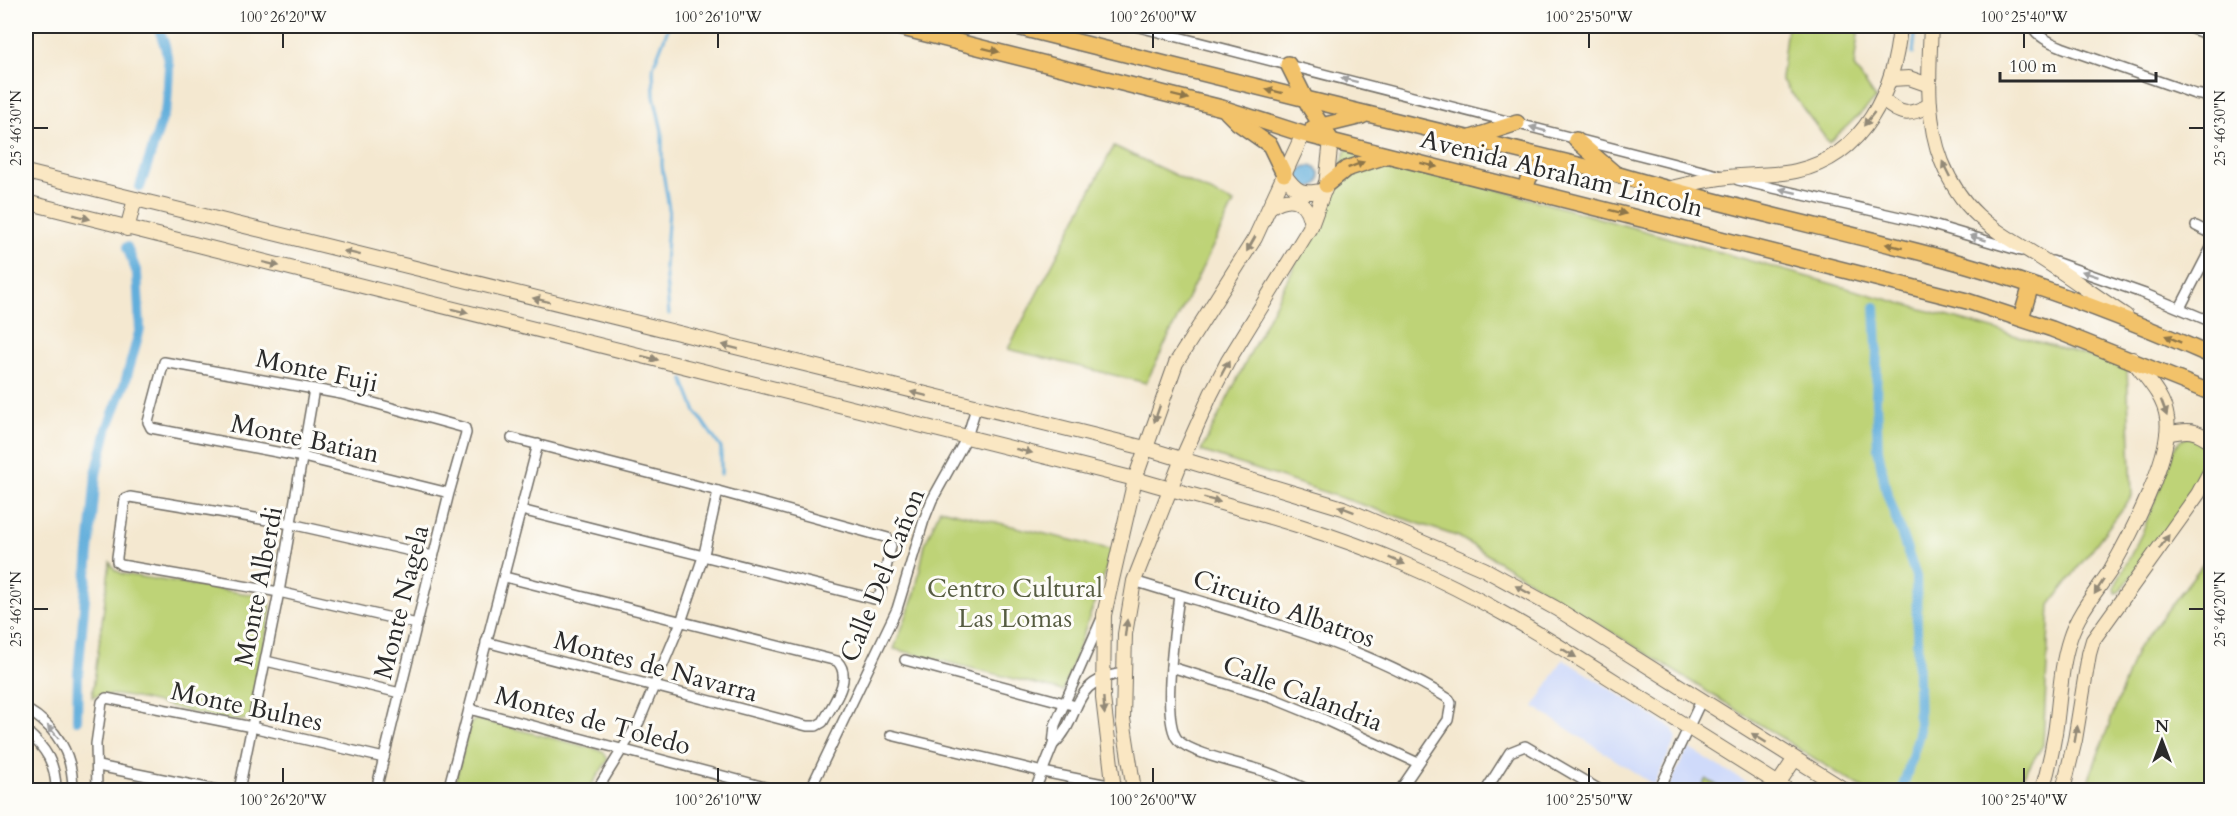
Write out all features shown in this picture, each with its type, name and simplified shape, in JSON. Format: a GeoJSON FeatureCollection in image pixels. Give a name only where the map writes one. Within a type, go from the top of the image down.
{"type":"FeatureCollection","features":[{"type":"Feature","properties":{"kind":"main road","name":"Avenida Abraham Lincoln"},"geometry":{"type":"LineString","coordinates":[[894,26],[1222,108],[1303,134],[1912,286],[2021,318],[2132,359],[2211,393]]}},
{"type":"Feature","properties":{"kind":"main road"},"geometry":{"type":"LineString","coordinates":[[1013,26],[1615,174],[1665,189],[1942,258],[2031,285],[2135,322],[2211,356]]}},
{"type":"Feature","properties":{"kind":"main road"},"geometry":{"type":"LineString","coordinates":[[1665,189],[1727,177],[1798,171],[1832,157],[1871,118],[1883,100],[1891,79],[1899,45],[1900,26]]}},
{"type":"Feature","properties":{"kind":"main road"},"geometry":{"type":"LineString","coordinates":[[1932,26],[1930,105],[1942,162],[1968,208],[1989,227],[2034,254],[2135,322]]}},
{"type":"Feature","properties":{"kind":"main road"},"geometry":{"type":"LineString","coordinates":[[1134,790],[1123,719],[1125,634],[1134,581],[1169,489],[1228,361],[1311,226],[1325,188],[1331,140],[1288,64]]}},
{"type":"Feature","properties":{"kind":"main road"},"geometry":{"type":"LineString","coordinates":[[1891,79],[1909,78],[1929,85]]}},
{"type":"Feature","properties":{"kind":"main road"},"geometry":{"type":"LineString","coordinates":[[1883,100],[1893,109],[1907,113],[1915,113],[1930,105]]}},
{"type":"Feature","properties":{"kind":"main road"},"geometry":{"type":"LineString","coordinates":[[1222,108],[1237,122],[1270,145],[1293,188],[1300,191],[1309,193],[1325,188],[1351,166],[1391,155]]}},
{"type":"Feature","properties":{"kind":"main road"},"geometry":{"type":"LineString","coordinates":[[1114,788],[1102,678],[1104,615],[1135,479],[1176,363],[1249,248],[1303,134],[1322,125],[1371,115]]}},
{"type":"Feature","properties":{"kind":"main road"},"geometry":{"type":"LineString","coordinates":[[1470,138],[1517,123]]}},
{"type":"Feature","properties":{"kind":"main road"},"geometry":{"type":"LineString","coordinates":[[1576,140],[1615,174]]}},
{"type":"Feature","properties":{"kind":"main road"},"geometry":{"type":"LineString","coordinates":[[1527,189],[1528,177],[1537,169],[1569,163]]}},
{"type":"Feature","properties":{"kind":"main road"},"geometry":{"type":"LineString","coordinates":[[26,172],[1145,448],[1343,508],[1484,569],[1575,620],[1845,790]]}},
{"type":"Feature","properties":{"kind":"main road"},"geometry":{"type":"LineString","coordinates":[[128,229],[135,199]]}},
{"type":"Feature","properties":{"kind":"main road"},"geometry":{"type":"LineString","coordinates":[[1270,207],[1280,200],[1297,201],[1303,204],[1310,214],[1311,226]]}},
{"type":"Feature","properties":{"kind":"main road"},"geometry":{"type":"LineString","coordinates":[[26,202],[1135,479],[1283,519],[1404,564],[1462,591],[1524,626],[1783,787],[1794,760]]}},
{"type":"Feature","properties":{"kind":"main road"},"geometry":{"type":"LineString","coordinates":[[2021,318],[2031,285]]}},
{"type":"Feature","properties":{"kind":"main road"},"geometry":{"type":"LineString","coordinates":[[2042,790],[2050,763],[2065,655],[2071,636],[2078,619],[2111,568],[2132,528],[2156,474],[2167,434],[2167,418],[2163,404],[2132,359]]}},
{"type":"Feature","properties":{"kind":"main road"},"geometry":{"type":"LineString","coordinates":[[2167,434],[2184,430],[2200,433],[2211,442]]}},
{"type":"Feature","properties":{"kind":"main road"},"geometry":{"type":"LineString","coordinates":[[2062,790],[2070,763],[2093,640],[2198,494],[2211,468]]}},
{"type":"Feature","properties":{"kind":"street"},"geometry":{"type":"LineString","coordinates":[[1136,26],[1576,140],[1926,223],[2034,254],[2145,294],[2211,322]]}},
{"type":"Feature","properties":{"kind":"street"},"geometry":{"type":"LineString","coordinates":[[2032,26],[2047,41],[2064,48],[2194,94],[2211,97]]}},
{"type":"Feature","properties":{"kind":"street"},"geometry":{"type":"LineString","coordinates":[[2184,26],[2211,36]]}},
{"type":"Feature","properties":{"kind":"street"},"geometry":{"type":"LineString","coordinates":[[2196,226],[2211,234]]}},
{"type":"Feature","properties":{"kind":"street"},"geometry":{"type":"LineString","coordinates":[[2180,308],[2211,246]]}},
{"type":"Feature","properties":{"kind":"street","name":"Monte Fuji"},"geometry":{"type":"LineString","coordinates":[[151,428],[148,422],[164,362],[314,389],[461,426]]}},
{"type":"Feature","properties":{"kind":"street","name":"Monte Alberdi"},"geometry":{"type":"LineString","coordinates":[[239,790],[279,592],[314,389]]}},
{"type":"Feature","properties":{"kind":"street","name":"Calle Del Cañon"},"geometry":{"type":"LineString","coordinates":[[811,789],[897,609],[924,520],[932,500],[967,437],[976,408]]}},
{"type":"Feature","properties":{"kind":"street","name":"Monte Nagela"},"geometry":{"type":"LineString","coordinates":[[376,790],[433,556],[466,433],[465,428],[461,426]]}},
{"type":"Feature","properties":{"kind":"street","name":"Monte Batian"},"geometry":{"type":"LineString","coordinates":[[151,428],[303,457],[449,493]]}},
{"type":"Feature","properties":{"kind":"street"},"geometry":{"type":"LineString","coordinates":[[512,438],[718,490],[888,538],[891,546],[880,595],[874,598],[521,510]]}},
{"type":"Feature","properties":{"kind":"street"},"geometry":{"type":"LineString","coordinates":[[448,790],[538,444]]}},
{"type":"Feature","properties":{"kind":"street"},"geometry":{"type":"LineString","coordinates":[[597,790],[639,722],[655,688],[704,554],[718,490]]}},
{"type":"Feature","properties":{"kind":"street"},"geometry":{"type":"LineString","coordinates":[[417,624],[279,592],[121,566],[117,560],[124,502],[130,497],[291,524],[433,556]]}},
{"type":"Feature","properties":{"kind":"street"},"geometry":{"type":"LineString","coordinates":[[505,577],[681,622]]}},
{"type":"Feature","properties":{"kind":"street","name":"Circuito Albatros"},"geometry":{"type":"LineString","coordinates":[[1134,581],[1316,636],[1380,663],[1449,699],[1451,703],[1448,720],[1418,763]]}},
{"type":"Feature","properties":{"kind":"street"},"geometry":{"type":"LineString","coordinates":[[1179,595],[1171,667],[1173,733],[1183,744],[1192,749],[1264,771],[1310,790]]}},
{"type":"Feature","properties":{"kind":"street"},"geometry":{"type":"LineString","coordinates":[[1035,790],[1053,745],[1054,725],[1104,615]]}},
{"type":"Feature","properties":{"kind":"street","name":"Montes de Navarra"},"geometry":{"type":"LineString","coordinates":[[486,642],[807,726],[816,726],[823,722],[845,677],[843,667],[837,661],[681,622]]}},
{"type":"Feature","properties":{"kind":"street"},"geometry":{"type":"LineString","coordinates":[[905,660],[1076,706]]}},
{"type":"Feature","properties":{"kind":"street"},"geometry":{"type":"LineString","coordinates":[[266,661],[400,693]]}},
{"type":"Feature","properties":{"kind":"street","name":"Calle Calandria"},"geometry":{"type":"LineString","coordinates":[[1171,667],[1272,698],[1418,763]]}},
{"type":"Feature","properties":{"kind":"street"},"geometry":{"type":"LineString","coordinates":[[1053,745],[1062,734],[1083,693],[1102,678],[1124,673]]}},
{"type":"Feature","properties":{"kind":"street","name":"Monte Bulnes"},"geometry":{"type":"LineString","coordinates":[[98,766],[96,744],[102,702],[108,698],[252,727],[384,758]]}},
{"type":"Feature","properties":{"kind":"street"},"geometry":{"type":"LineString","coordinates":[[1659,790],[1701,701]]}},
{"type":"Feature","properties":{"kind":"street"},"geometry":{"type":"LineString","coordinates":[[26,709],[49,726],[59,739],[71,764],[73,790]]}},
{"type":"Feature","properties":{"kind":"street","name":"Montes de Toledo"},"geometry":{"type":"LineString","coordinates":[[469,709],[776,790]]}},
{"type":"Feature","properties":{"kind":"street"},"geometry":{"type":"LineString","coordinates":[[26,731],[38,741],[51,759],[56,790]]}},
{"type":"Feature","properties":{"kind":"street"},"geometry":{"type":"LineString","coordinates":[[891,735],[1114,788]]}},
{"type":"Feature","properties":{"kind":"street"},"geometry":{"type":"LineString","coordinates":[[1486,790],[1510,752],[1525,746],[1600,790]]}},
{"type":"Feature","properties":{"kind":"street"},"geometry":{"type":"LineString","coordinates":[[1400,790],[1418,763]]}},
{"type":"Feature","properties":{"kind":"street"},"geometry":{"type":"LineString","coordinates":[[97,790],[98,766],[217,790]]}},
{"type":"Feature","properties":{"kind":"street"},"geometry":{"type":"LineString","coordinates":[[811,789],[824,790]]}},
{"type":"Feature","properties":{"kind":"shaded area"},"geometry":{"type":"Polygon","coordinates":[[[1563,659],[1673,729],[1676,739],[1654,785],[1534,707],[1563,659]]]}},
{"type":"Feature","properties":{"kind":"shaded area"},"geometry":{"type":"Polygon","coordinates":[[[1688,748],[1760,790],[1667,790],[1688,748]]]}},
{"type":"Feature","properties":{"kind":"green space"},"geometry":{"type":"Polygon","coordinates":[[[1787,26],[1859,26],[1854,67],[1876,99],[1829,143],[1781,79],[1787,26]]]}},
{"type":"Feature","properties":{"kind":"green space"},"geometry":{"type":"Polygon","coordinates":[[[1114,146],[1234,203],[1146,383],[1008,349],[1114,146]]]}},
{"type":"Feature","properties":{"kind":"green space"},"geometry":{"type":"Polygon","coordinates":[[[1347,147],[2127,367],[2132,496],[2050,605],[2043,745],[2014,790],[1865,790],[1459,537],[1201,451],[1330,195],[1347,147]]]}},
{"type":"Feature","properties":{"kind":"green space"},"geometry":{"type":"Polygon","coordinates":[[[2189,436],[2208,445],[2207,459],[2200,477],[2174,520],[2143,563],[2119,592],[2115,593],[2114,588],[2142,533],[2173,450],[2180,441],[2189,436]]]}},
{"type":"Feature","properties":{"kind":"green space","name":"Centro Cultural Las Lomas"},"geometry":{"type":"Polygon","coordinates":[[[940,509],[1113,550],[1063,691],[894,649],[915,593],[925,544],[940,509]]]}},
{"type":"Feature","properties":{"kind":"green space"},"geometry":{"type":"Polygon","coordinates":[[[2211,554],[2211,790],[2085,790],[2137,649],[2211,554]]]}},
{"type":"Feature","properties":{"kind":"green space"},"geometry":{"type":"Polygon","coordinates":[[[110,562],[115,570],[123,574],[261,596],[269,600],[271,608],[249,718],[237,720],[219,718],[128,697],[108,695],[92,697],[110,562]]]}},
{"type":"Feature","properties":{"kind":"green space"},"geometry":{"type":"Polygon","coordinates":[[[476,719],[603,751],[608,760],[588,790],[453,790],[470,724],[476,719]]]}},
{"type":"Feature","properties":{"kind":"green space"},"geometry":{"type":"Polygon","coordinates":[[[1706,779],[1724,790],[1699,790],[1706,779]]]}},
{"type":"Feature","properties":{"kind":"water"},"geometry":{"type":"Polygon","coordinates":[[[1309,166],[1317,169],[1320,177],[1317,185],[1309,188],[1301,185],[1298,177],[1301,169],[1309,166]]]}},
{"type":"Feature","properties":{"kind":"waterway"},"geometry":{"type":"LineString","coordinates":[[140,187],[167,104],[169,67],[158,26]]}},
{"type":"Feature","properties":{"kind":"waterway"},"geometry":{"type":"LineString","coordinates":[[669,26],[653,67],[654,96],[662,131],[662,166],[669,209],[665,266],[669,314]]}},
{"type":"Feature","properties":{"kind":"waterway"},"geometry":{"type":"LineString","coordinates":[[1913,53],[1916,26]]}},
{"type":"Feature","properties":{"kind":"waterway"},"geometry":{"type":"LineString","coordinates":[[77,720],[78,675],[96,474],[108,426],[125,383],[140,329],[137,273],[127,247]]}},
{"type":"Feature","properties":{"kind":"waterway"},"geometry":{"type":"LineString","coordinates":[[1875,307],[1878,449],[1886,490],[1916,576],[1919,734],[1902,790]]}},
{"type":"Feature","properties":{"kind":"waterway"},"geometry":{"type":"LineString","coordinates":[[683,379],[696,412],[721,448],[721,474]]}}]}
